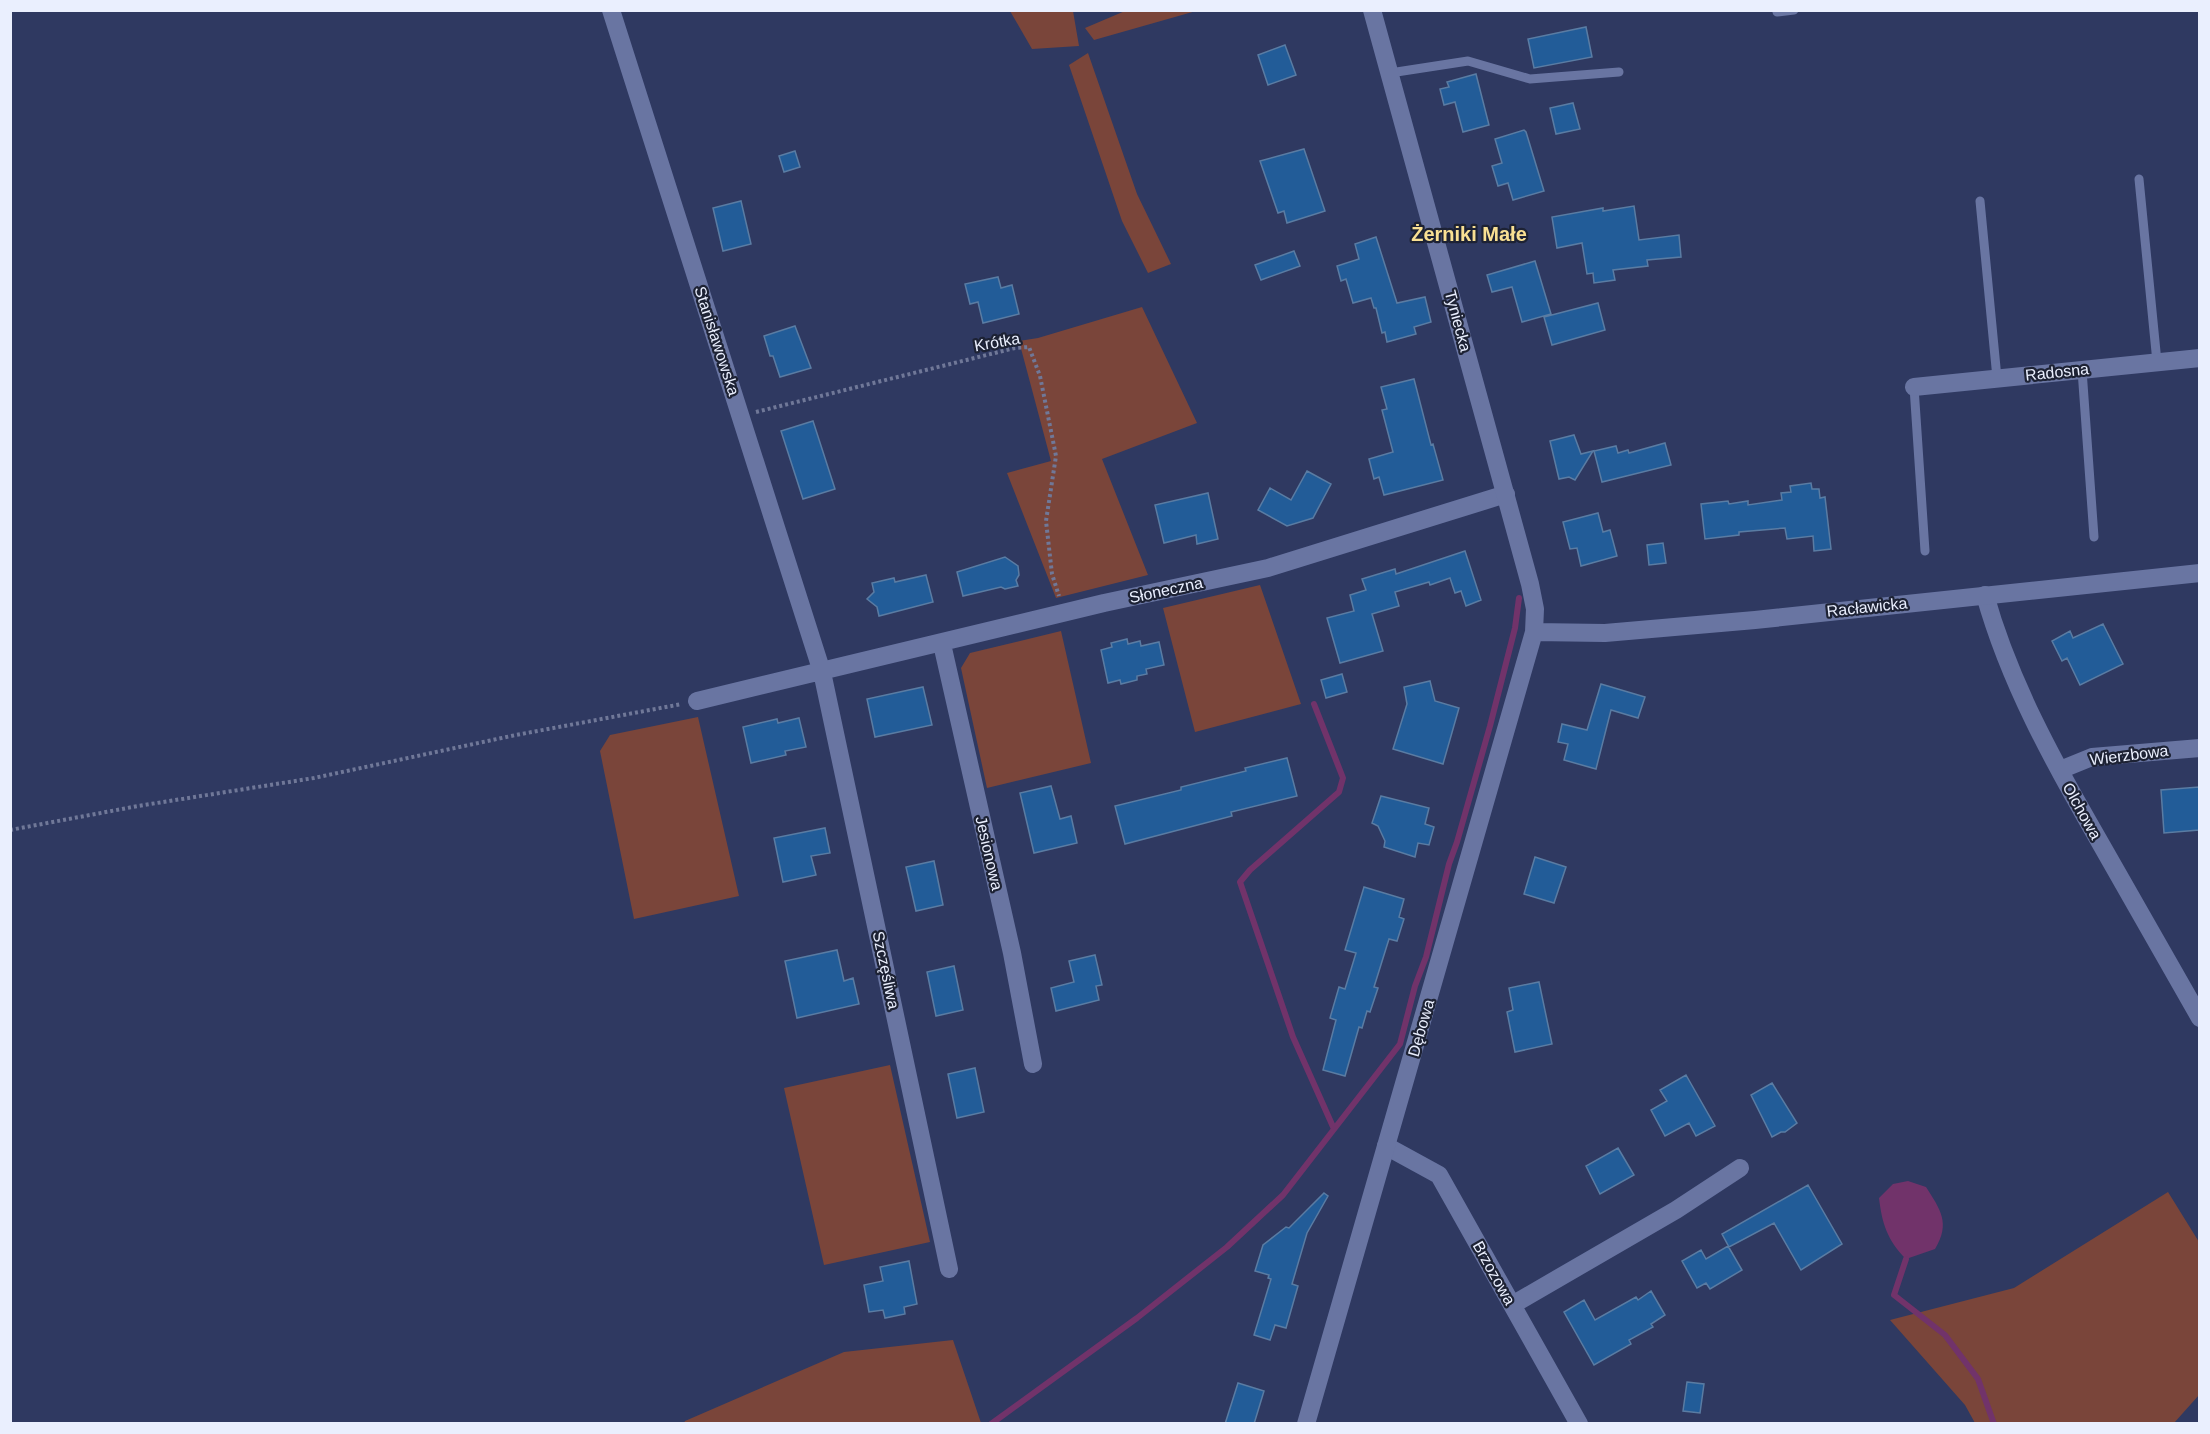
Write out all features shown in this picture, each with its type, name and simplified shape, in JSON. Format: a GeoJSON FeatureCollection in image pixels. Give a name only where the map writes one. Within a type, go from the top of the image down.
{"type":"FeatureCollection","features":[{"type":"Feature","properties":{"kind":"street","name":"Stanisławowska"},"geometry":{"type":"LineString","coordinates":[[611,10],[822,672]]}},
{"type":"Feature","properties":{"kind":"street","name":"Tyniecka"},"geometry":{"type":"LineString","coordinates":[[1372,10],[1530,584],[1535,609],[1534,632]]}},
{"type":"Feature","properties":{"kind":"street","name":"Radosna"},"geometry":{"type":"LineString","coordinates":[[1914,387],[2199,358]]}},
{"type":"Feature","properties":{"kind":"street","name":"Słoneczna"},"geometry":{"type":"LineString","coordinates":[[697,701],[1064,613],[1268,568],[1506,494]]}},
{"type":"Feature","properties":{"kind":"street","name":"Racławicka"},"geometry":{"type":"LineString","coordinates":[[1534,632],[1617,632],[1755,620],[2199,573]]}},
{"type":"Feature","properties":{"kind":"street","name":"Olchowa"},"geometry":{"type":"LineString","coordinates":[[1985,595],[1996,634],[2032,718],[2199,1018]]}},
{"type":"Feature","properties":{"kind":"street","name":"Dębowa"},"geometry":{"type":"LineString","coordinates":[[1306,1424],[1534,632]]}},
{"type":"Feature","properties":{"kind":"street","name":"Jesionowa"},"geometry":{"type":"LineString","coordinates":[[942,644],[1012,952],[1034,1064]]}},
{"type":"Feature","properties":{"kind":"street","name":"Szczęśliwa"},"geometry":{"type":"LineString","coordinates":[[822,672],[949,1269]]}},
{"type":"Feature","properties":{"kind":"street","name":"Wierzbowa"},"geometry":{"type":"LineString","coordinates":[[2060,770],[2092,757],[2199,748]]}},
{"type":"Feature","properties":{"kind":"street","name":"Brzozowa"},"geometry":{"type":"LineString","coordinates":[[1386,1146],[1439,1175],[1580,1424]]}},
{"type":"Feature","properties":{"kind":"street"},"geometry":{"type":"LineString","coordinates":[[1512,1305],[1676,1210],[1740,1168]]}},
{"type":"Feature","properties":{"kind":"lane"},"geometry":{"type":"LineString","coordinates":[[1777,12],[1794,10]]}},
{"type":"Feature","properties":{"kind":"lane"},"geometry":{"type":"LineString","coordinates":[[1390,73],[1468,61],[1530,79],[1619,72]]}},
{"type":"Feature","properties":{"kind":"lane"},"geometry":{"type":"LineString","coordinates":[[2139,179],[2157,362]]}},
{"type":"Feature","properties":{"kind":"lane"},"geometry":{"type":"LineString","coordinates":[[1980,201],[1997,378]]}},
{"type":"Feature","properties":{"kind":"lane"},"geometry":{"type":"LineString","coordinates":[[2082,370],[2094,537]]}},
{"type":"Feature","properties":{"kind":"lane"},"geometry":{"type":"LineString","coordinates":[[1914,387],[1925,551]]}},
{"type":"Feature","properties":{"kind":"path","name":"Krótka"},"geometry":{"type":"LineString","coordinates":[[741,415],[1015,348],[1029,347],[1040,376],[1056,456],[1046,521],[1052,573],[1064,613]]}},
{"type":"Feature","properties":{"kind":"path"},"geometry":{"type":"LineString","coordinates":[[10,830],[138,806],[314,778],[516,735],[697,701]]}},
{"type":"Feature","properties":{"kind":"shaded area"},"geometry":{"type":"Polygon","coordinates":[[[1010,11],[1073,11],[1079,46],[1032,49],[1010,11]]]}},
{"type":"Feature","properties":{"kind":"shaded area"},"geometry":{"type":"Polygon","coordinates":[[[1125,11],[1196,11],[1094,40],[1085,28],[1125,11]]]}},
{"type":"Feature","properties":{"kind":"shaded area"},"geometry":{"type":"Polygon","coordinates":[[[1088,53],[1137,194],[1171,264],[1148,273],[1122,221],[1069,65],[1088,53]]]}},
{"type":"Feature","properties":{"kind":"shaded area"},"geometry":{"type":"Polygon","coordinates":[[[1142,307],[1197,423],[1102,459],[1148,575],[1056,598],[1007,473],[1051,461],[1019,341],[1038,338],[1142,307]]]}},
{"type":"Feature","properties":{"kind":"shaded area"},"geometry":{"type":"Polygon","coordinates":[[[1260,585],[1301,704],[1195,732],[1163,608],[1260,585]]]}},
{"type":"Feature","properties":{"kind":"shaded area"},"geometry":{"type":"Polygon","coordinates":[[[1061,631],[1091,763],[987,788],[961,668],[970,653],[1061,631]]]}},
{"type":"Feature","properties":{"kind":"shaded area"},"geometry":{"type":"Polygon","coordinates":[[[698,717],[739,896],[634,919],[600,751],[610,735],[698,717]]]}},
{"type":"Feature","properties":{"kind":"shaded area"},"geometry":{"type":"Polygon","coordinates":[[[890,1065],[930,1242],[824,1265],[784,1088],[890,1065]]]}},
{"type":"Feature","properties":{"kind":"shaded area"},"geometry":{"type":"Polygon","coordinates":[[[1908,1181],[1926,1187],[1936,1202],[1943,1224],[1940,1240],[1935,1249],[1906,1259],[1886,1231],[1879,1198],[1893,1184],[1908,1181]]]}},
{"type":"Feature","properties":{"kind":"shaded area"},"geometry":{"type":"Polygon","coordinates":[[[2168,1192],[2199,1242],[2199,1395],[2174,1423],[1975,1423],[1965,1405],[1890,1320],[2014,1288],[2168,1192]]]}},
{"type":"Feature","properties":{"kind":"shaded area"},"geometry":{"type":"Polygon","coordinates":[[[953,1340],[981,1423],[684,1423],[844,1352],[953,1340]]]}},
{"type":"Feature","properties":{"kind":"building"},"geometry":{"type":"Polygon","coordinates":[[[1586,27],[1592,57],[1534,68],[1528,39],[1586,27]]]}},
{"type":"Feature","properties":{"kind":"building"},"geometry":{"type":"Polygon","coordinates":[[[1285,45],[1296,75],[1268,85],[1258,55],[1285,45]]]}},
{"type":"Feature","properties":{"kind":"building"},"geometry":{"type":"Polygon","coordinates":[[[1476,74],[1489,125],[1463,132],[1455,102],[1444,105],[1440,89],[1449,87],[1447,82],[1476,74]]]}},
{"type":"Feature","properties":{"kind":"building"},"geometry":{"type":"Polygon","coordinates":[[[1573,103],[1580,129],[1556,134],[1550,108],[1573,103]]]}},
{"type":"Feature","properties":{"kind":"building"},"geometry":{"type":"Polygon","coordinates":[[[1524,130],[1544,191],[1513,200],[1508,183],[1498,186],[1492,166],[1502,163],[1495,139],[1524,130]]]}},
{"type":"Feature","properties":{"kind":"building"},"geometry":{"type":"Polygon","coordinates":[[[1304,149],[1325,211],[1287,223],[1284,211],[1278,213],[1260,161],[1304,149]]]}},
{"type":"Feature","properties":{"kind":"building"},"geometry":{"type":"Polygon","coordinates":[[[795,151],[800,167],[784,172],[779,156],[795,151]]]}},
{"type":"Feature","properties":{"kind":"building"},"geometry":{"type":"Polygon","coordinates":[[[741,201],[751,244],[723,251],[713,208],[741,201]]]}},
{"type":"Feature","properties":{"kind":"building"},"geometry":{"type":"Polygon","coordinates":[[[1634,206],[1639,240],[1679,235],[1681,257],[1647,260],[1648,266],[1613,270],[1615,280],[1594,283],[1593,273],[1587,274],[1582,243],[1557,248],[1552,217],[1603,208],[1603,211],[1634,206]]]}},
{"type":"Feature","properties":{"kind":"building"},"geometry":{"type":"Polygon","coordinates":[[[1376,237],[1397,303],[1425,297],[1431,322],[1414,327],[1416,334],[1387,342],[1371,298],[1353,303],[1346,279],[1341,281],[1337,266],[1359,259],[1355,244],[1376,237]]]}},
{"type":"Feature","properties":{"kind":"building"},"geometry":{"type":"Polygon","coordinates":[[[1294,251],[1300,266],[1261,280],[1255,265],[1294,251]]]}},
{"type":"Feature","properties":{"kind":"building"},"geometry":{"type":"Polygon","coordinates":[[[1535,261],[1551,314],[1522,322],[1512,287],[1492,292],[1487,275],[1535,261]]]}},
{"type":"Feature","properties":{"kind":"building"},"geometry":{"type":"Polygon","coordinates":[[[998,277],[1001,288],[1012,285],[1019,314],[983,323],[978,302],[970,304],[965,284],[998,277]]]}},
{"type":"Feature","properties":{"kind":"building"},"geometry":{"type":"Polygon","coordinates":[[[1598,303],[1605,330],[1552,345],[1544,317],[1598,303]]]}},
{"type":"Feature","properties":{"kind":"building"},"geometry":{"type":"Polygon","coordinates":[[[795,326],[811,368],[780,377],[764,336],[795,326]]]}},
{"type":"Feature","properties":{"kind":"building"},"geometry":{"type":"Polygon","coordinates":[[[1414,379],[1431,445],[1433,444],[1443,480],[1384,495],[1379,477],[1374,479],[1369,459],[1393,452],[1382,410],[1387,409],[1381,387],[1414,379]]]}},
{"type":"Feature","properties":{"kind":"building"},"geometry":{"type":"Polygon","coordinates":[[[813,421],[835,489],[803,499],[781,431],[813,421]]]}},
{"type":"Feature","properties":{"kind":"building"},"geometry":{"type":"Polygon","coordinates":[[[1574,435],[1581,454],[1593,451],[1575,480],[1569,477],[1559,479],[1550,441],[1574,435]]]}},
{"type":"Feature","properties":{"kind":"building"},"geometry":{"type":"Polygon","coordinates":[[[1665,443],[1671,465],[1602,482],[1594,451],[1616,446],[1618,453],[1628,450],[1629,453],[1665,443]]]}},
{"type":"Feature","properties":{"kind":"building"},"geometry":{"type":"Polygon","coordinates":[[[1307,471],[1331,484],[1313,518],[1287,526],[1258,510],[1270,488],[1291,500],[1307,471]]]}},
{"type":"Feature","properties":{"kind":"building"},"geometry":{"type":"Polygon","coordinates":[[[1811,483],[1812,489],[1819,489],[1820,498],[1825,497],[1831,549],[1814,551],[1813,536],[1787,539],[1785,528],[1739,532],[1739,535],[1705,539],[1701,504],[1748,501],[1748,505],[1782,500],[1781,493],[1791,492],[1790,486],[1811,483]]]}},
{"type":"Feature","properties":{"kind":"building"},"geometry":{"type":"Polygon","coordinates":[[[1208,493],[1218,539],[1197,544],[1196,535],[1164,543],[1155,505],[1208,493]]]}},
{"type":"Feature","properties":{"kind":"building"},"geometry":{"type":"Polygon","coordinates":[[[1598,513],[1603,532],[1610,530],[1617,556],[1581,566],[1577,548],[1570,549],[1563,522],[1598,513]]]}},
{"type":"Feature","properties":{"kind":"building"},"geometry":{"type":"Polygon","coordinates":[[[1663,543],[1666,563],[1649,565],[1647,545],[1663,543]]]}},
{"type":"Feature","properties":{"kind":"building"},"geometry":{"type":"Polygon","coordinates":[[[1465,551],[1481,600],[1466,606],[1461,591],[1455,593],[1450,578],[1430,585],[1429,582],[1395,592],[1399,606],[1372,614],[1383,651],[1340,663],[1327,618],[1354,611],[1350,595],[1366,590],[1362,579],[1395,569],[1396,574],[1465,551]]]}},
{"type":"Feature","properties":{"kind":"building"},"geometry":{"type":"Polygon","coordinates":[[[1005,557],[1018,566],[1019,575],[1016,580],[1018,586],[1005,589],[1001,587],[963,596],[957,572],[1005,557]]]}},
{"type":"Feature","properties":{"kind":"building"},"geometry":{"type":"Polygon","coordinates":[[[926,575],[933,602],[879,616],[877,607],[867,599],[874,592],[872,583],[894,578],[895,582],[926,575]]]}},
{"type":"Feature","properties":{"kind":"building"},"geometry":{"type":"Polygon","coordinates":[[[2103,624],[2123,664],[2080,685],[2067,658],[2062,661],[2052,641],[2070,631],[2073,638],[2103,624]]]}},
{"type":"Feature","properties":{"kind":"building"},"geometry":{"type":"Polygon","coordinates":[[[1127,639],[1128,644],[1140,641],[1141,646],[1159,642],[1164,665],[1146,669],[1147,674],[1137,676],[1137,680],[1121,684],[1120,680],[1108,683],[1101,650],[1112,647],[1111,643],[1127,639]]]}},
{"type":"Feature","properties":{"kind":"building"},"geometry":{"type":"Polygon","coordinates":[[[1342,674],[1347,692],[1326,698],[1321,680],[1342,674]]]}},
{"type":"Feature","properties":{"kind":"building"},"geometry":{"type":"Polygon","coordinates":[[[1430,681],[1435,701],[1459,708],[1443,764],[1393,749],[1407,704],[1404,687],[1430,681]]]}},
{"type":"Feature","properties":{"kind":"building"},"geometry":{"type":"Polygon","coordinates":[[[1601,684],[1645,697],[1638,718],[1611,710],[1596,769],[1564,760],[1568,744],[1558,742],[1562,724],[1587,730],[1601,684]]]}},
{"type":"Feature","properties":{"kind":"building"},"geometry":{"type":"Polygon","coordinates":[[[923,687],[932,725],[875,737],[867,699],[923,687]]]}},
{"type":"Feature","properties":{"kind":"building"},"geometry":{"type":"Polygon","coordinates":[[[799,718],[806,747],[785,751],[786,755],[751,763],[743,727],[777,719],[778,723],[799,718]]]}},
{"type":"Feature","properties":{"kind":"building"},"geometry":{"type":"Polygon","coordinates":[[[1287,758],[1297,796],[1231,812],[1232,816],[1125,844],[1115,806],[1181,790],[1181,787],[1287,758]]]}},
{"type":"Feature","properties":{"kind":"building"},"geometry":{"type":"Polygon","coordinates":[[[1051,786],[1060,819],[1071,816],[1077,843],[1034,853],[1020,793],[1051,786]]]}},
{"type":"Feature","properties":{"kind":"building"},"geometry":{"type":"Polygon","coordinates":[[[2199,787],[2199,830],[2164,833],[2161,790],[2199,787]]]}},
{"type":"Feature","properties":{"kind":"building"},"geometry":{"type":"Polygon","coordinates":[[[1381,796],[1429,808],[1425,824],[1434,827],[1429,845],[1418,843],[1415,857],[1384,847],[1385,841],[1378,826],[1372,823],[1381,796]]]}},
{"type":"Feature","properties":{"kind":"building"},"geometry":{"type":"Polygon","coordinates":[[[825,828],[830,853],[811,856],[816,875],[783,882],[774,838],[825,828]]]}},
{"type":"Feature","properties":{"kind":"building"},"geometry":{"type":"Polygon","coordinates":[[[1535,857],[1566,867],[1554,903],[1524,894],[1535,857]]]}},
{"type":"Feature","properties":{"kind":"building"},"geometry":{"type":"Polygon","coordinates":[[[934,861],[943,905],[916,911],[906,867],[934,861]]]}},
{"type":"Feature","properties":{"kind":"building"},"geometry":{"type":"Polygon","coordinates":[[[1364,887],[1404,899],[1399,917],[1404,919],[1397,941],[1389,939],[1374,987],[1378,988],[1370,1012],[1367,1011],[1362,1028],[1359,1027],[1345,1076],[1323,1070],[1336,1020],[1330,1018],[1339,987],[1345,989],[1356,953],[1345,950],[1364,887]]]}},
{"type":"Feature","properties":{"kind":"building"},"geometry":{"type":"Polygon","coordinates":[[[837,950],[844,981],[853,978],[859,1004],[797,1018],[785,961],[837,950]]]}},
{"type":"Feature","properties":{"kind":"building"},"geometry":{"type":"Polygon","coordinates":[[[1095,955],[1102,985],[1096,986],[1099,1000],[1056,1011],[1051,988],[1074,982],[1069,961],[1095,955]]]}},
{"type":"Feature","properties":{"kind":"building"},"geometry":{"type":"Polygon","coordinates":[[[954,966],[963,1010],[936,1016],[927,972],[954,966]]]}},
{"type":"Feature","properties":{"kind":"building"},"geometry":{"type":"Polygon","coordinates":[[[1539,982],[1552,1044],[1515,1052],[1507,1012],[1513,1010],[1509,988],[1539,982]]]}},
{"type":"Feature","properties":{"kind":"building"},"geometry":{"type":"Polygon","coordinates":[[[975,1068],[984,1112],[957,1118],[948,1074],[975,1068]]]}},
{"type":"Feature","properties":{"kind":"building"},"geometry":{"type":"Polygon","coordinates":[[[1686,1075],[1715,1126],[1696,1136],[1689,1123],[1665,1136],[1651,1110],[1667,1101],[1660,1090],[1686,1075]]]}},
{"type":"Feature","properties":{"kind":"building"},"geometry":{"type":"Polygon","coordinates":[[[1772,1083],[1797,1123],[1785,1132],[1772,1137],[1751,1095],[1772,1083]]]}},
{"type":"Feature","properties":{"kind":"building"},"geometry":{"type":"Polygon","coordinates":[[[1618,1148],[1634,1175],[1600,1194],[1586,1166],[1618,1148]]]}},
{"type":"Feature","properties":{"kind":"building"},"geometry":{"type":"Polygon","coordinates":[[[1808,1185],[1842,1244],[1801,1270],[1774,1223],[1729,1247],[1722,1234],[1808,1185]]]}},
{"type":"Feature","properties":{"kind":"building"},"geometry":{"type":"Polygon","coordinates":[[[1324,1193],[1328,1196],[1307,1233],[1292,1284],[1298,1286],[1286,1328],[1275,1325],[1270,1340],[1254,1335],[1271,1279],[1268,1278],[1269,1275],[1255,1271],[1263,1245],[1286,1227],[1289,1228],[1324,1193]]]}},
{"type":"Feature","properties":{"kind":"building"},"geometry":{"type":"Polygon","coordinates":[[[1728,1246],[1742,1270],[1710,1289],[1706,1283],[1697,1288],[1682,1261],[1701,1250],[1706,1259],[1728,1246]]]}},
{"type":"Feature","properties":{"kind":"building"},"geometry":{"type":"Polygon","coordinates":[[[909,1261],[917,1304],[904,1307],[905,1314],[885,1318],[883,1310],[869,1312],[864,1285],[883,1281],[880,1267],[909,1261]]]}},
{"type":"Feature","properties":{"kind":"building"},"geometry":{"type":"Polygon","coordinates":[[[1651,1291],[1665,1315],[1651,1324],[1653,1327],[1629,1340],[1631,1344],[1594,1365],[1564,1312],[1584,1300],[1595,1320],[1636,1297],[1638,1300],[1651,1291]]]}},
{"type":"Feature","properties":{"kind":"building"},"geometry":{"type":"Polygon","coordinates":[[[1687,1382],[1704,1384],[1700,1413],[1683,1411],[1687,1382]]]}},
{"type":"Feature","properties":{"kind":"building"},"geometry":{"type":"Polygon","coordinates":[[[1238,1383],[1264,1391],[1254,1424],[1225,1424],[1238,1383]]]}},
{"type":"Feature","properties":{"kind":"waterway"},"geometry":{"type":"LineString","coordinates":[[991,1424],[1137,1318],[1227,1247],[1283,1195],[1400,1044],[1415,986],[1426,957],[1449,864],[1490,726],[1515,628],[1519,598]]}},
{"type":"Feature","properties":{"kind":"waterway"},"geometry":{"type":"LineString","coordinates":[[1314,704],[1343,778],[1339,792],[1250,870],[1240,882],[1293,1037],[1334,1129]]}},
{"type":"Feature","properties":{"kind":"waterway"},"geometry":{"type":"LineString","coordinates":[[1906,1259],[1894,1295],[1945,1335],[1978,1379],[1994,1424]]}},
{"type":"Feature","properties":{"kind":"district","name":"Żerniki Małe"},"geometry":{"type":"Point","coordinates":[1469,234]}}]}
